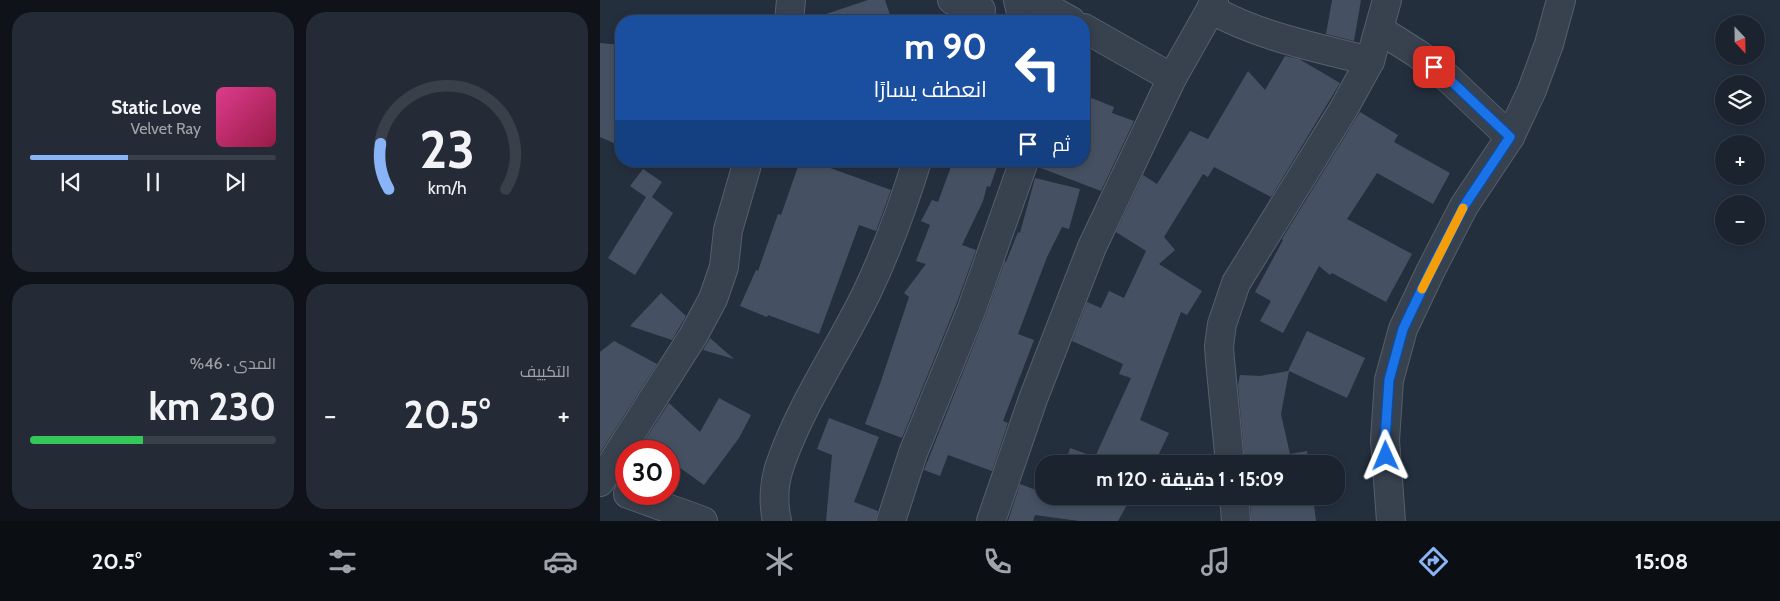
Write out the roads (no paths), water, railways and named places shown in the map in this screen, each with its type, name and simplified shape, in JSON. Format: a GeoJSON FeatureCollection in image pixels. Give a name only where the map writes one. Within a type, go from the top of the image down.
{"type":"FeatureCollection","features":[{"type":"Feature","properties":{"kind":"street"},"geometry":{"type":"LineString","coordinates":[[789,15],[790,0]]}},
{"type":"Feature","properties":{"kind":"street"},"geometry":{"type":"LineString","coordinates":[[953,0],[981,10]]}},
{"type":"Feature","properties":{"kind":"street"},"geometry":{"type":"LineString","coordinates":[[1018,0],[1022,15]]}},
{"type":"Feature","properties":{"kind":"street"},"geometry":{"type":"LineString","coordinates":[[1033,0],[1061,15]]}},
{"type":"Feature","properties":{"kind":"street"},"geometry":{"type":"LineString","coordinates":[[1229,455],[1219,346],[1222,324],[1228,306],[1236,283],[1343,110],[1370,61],[1387,0]]}},
{"type":"Feature","properties":{"kind":"street"},"geometry":{"type":"LineString","coordinates":[[1390,521],[1386,430],[1389,380],[1403,329],[1464,206],[1510,137],[1532,90],[1549,44],[1561,0]]}},
{"type":"Feature","properties":{"kind":"street"},"geometry":{"type":"LineString","coordinates":[[991,521],[1033,399],[1092,247],[1172,78],[1212,5],[1234,21],[1277,36],[1370,61]]}},
{"type":"Feature","properties":{"kind":"street"},"geometry":{"type":"LineString","coordinates":[[1380,30],[1418,54],[1449,79],[1510,137]]}},
{"type":"Feature","properties":{"kind":"street"},"geometry":{"type":"LineString","coordinates":[[1090,31],[1172,78]]}},
{"type":"Feature","properties":{"kind":"street"},"geometry":{"type":"LineString","coordinates":[[615,489],[600,483],[693,336],[713,299],[724,268],[728,230],[746,167]]}},
{"type":"Feature","properties":{"kind":"street"},"geometry":{"type":"LineString","coordinates":[[777,521],[774,494],[779,466],[806,404],[867,293],[885,251],[915,167]]}},
{"type":"Feature","properties":{"kind":"street"},"geometry":{"type":"LineString","coordinates":[[891,521],[913,453],[971,311],[1022,167]]}},
{"type":"Feature","properties":{"kind":"street"},"geometry":{"type":"LineString","coordinates":[[660,505],[703,521]]}},
{"type":"Feature","properties":{"kind":"street"},"geometry":{"type":"LineString","coordinates":[[1235,505],[1236,521]]}}]}
